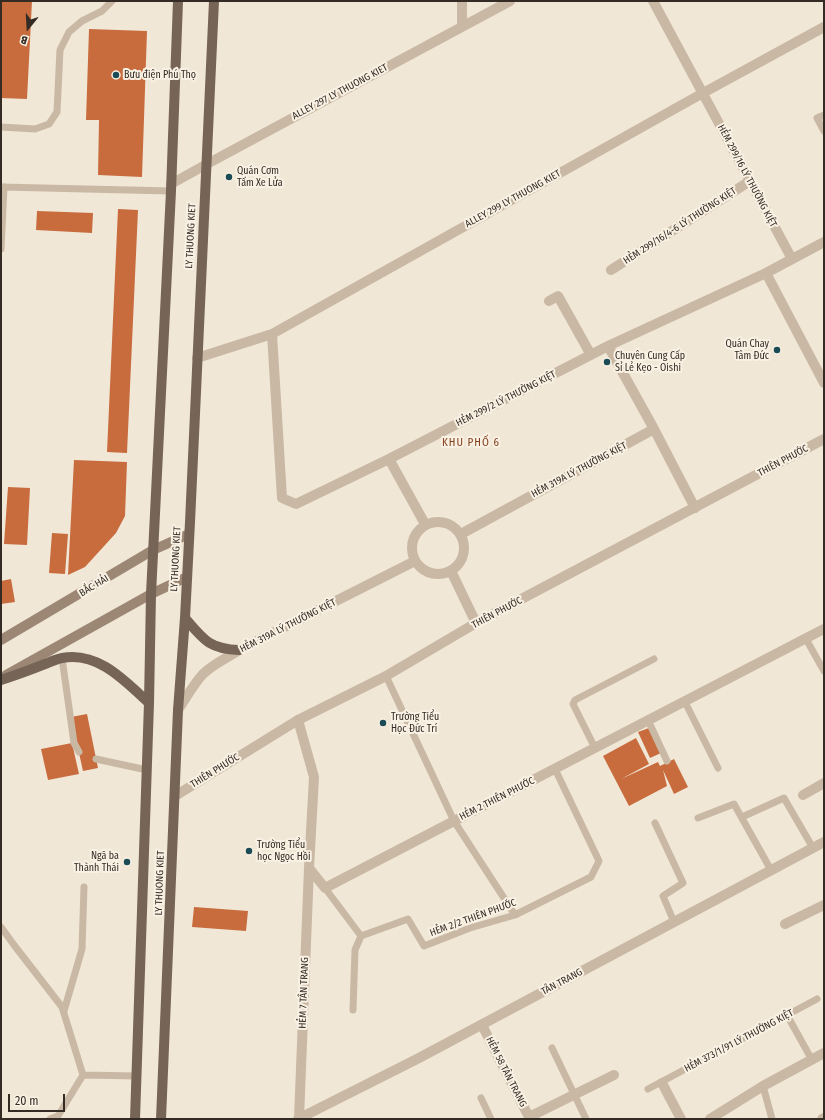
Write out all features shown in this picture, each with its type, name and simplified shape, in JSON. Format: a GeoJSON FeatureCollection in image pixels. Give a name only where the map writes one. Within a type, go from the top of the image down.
{"type":"FeatureCollection","features":[{"type":"Feature","properties":{"kind":"main road","name":"LY THUONG KIET"},"geometry":{"type":"LineString","coordinates":[[135,1119],[147,770],[151,594],[171,187],[178,1]]}},
{"type":"Feature","properties":{"kind":"main road","name":"LY THUONG KIET"},"geometry":{"type":"LineString","coordinates":[[161,1119],[178,710],[185,618],[214,1]]}},
{"type":"Feature","properties":{"kind":"main road","name":"BẮC HẢI"},"geometry":{"type":"LineString","coordinates":[[1,640],[153,550],[189,534]]}},
{"type":"Feature","properties":{"kind":"main road"},"geometry":{"type":"LineString","coordinates":[[1,679],[151,594],[187,577]]}},
{"type":"Feature","properties":{"kind":"main road"},"geometry":{"type":"LineString","coordinates":[[185,618],[204,640],[228,650],[239,650]]}},
{"type":"Feature","properties":{"kind":"main road"},"geometry":{"type":"LineString","coordinates":[[1,679],[62,658],[76,657],[91,660],[104,665],[118,675],[149,703]]}},
{"type":"Feature","properties":{"kind":"street"},"geometry":{"type":"LineString","coordinates":[[462,1],[462,27]]}},
{"type":"Feature","properties":{"kind":"street","name":"ALLEY 297 LY THUONG KIET"},"geometry":{"type":"LineString","coordinates":[[171,187],[207,164],[510,1]]}},
{"type":"Feature","properties":{"kind":"street","name":"HẺM 299/16 LÝ THƯỜNG KIỆT"},"geometry":{"type":"LineString","coordinates":[[654,1],[792,259]]}},
{"type":"Feature","properties":{"kind":"street","name":"ALLEY 299 LY THUONG KIET"},"geometry":{"type":"LineString","coordinates":[[197,358],[272,334],[824,27]]}},
{"type":"Feature","properties":{"kind":"street","name":"HẺM 299/16/4-6 LÝ THƯỜNG KIỆT"},"geometry":{"type":"LineString","coordinates":[[611,270],[750,181]]}},
{"type":"Feature","properties":{"kind":"street","name":"HẺM 299/2 LÝ THƯỜNG KIỆT"},"geometry":{"type":"LineString","coordinates":[[272,334],[282,498],[296,504],[389,459],[608,346],[766,273],[824,242]]}},
{"type":"Feature","properties":{"kind":"street"},"geometry":{"type":"LineString","coordinates":[[766,273],[824,383]]}},
{"type":"Feature","properties":{"kind":"street"},"geometry":{"type":"LineString","coordinates":[[549,301],[558,296],[591,355]]}},
{"type":"Feature","properties":{"kind":"street"},"geometry":{"type":"LineString","coordinates":[[608,346],[654,429],[695,508]]}},
{"type":"Feature","properties":{"kind":"street","name":"HẺM 319A LÝ THƯỜNG KIỆT"},"geometry":{"type":"LineString","coordinates":[[461,534],[654,429]]}},
{"type":"Feature","properties":{"kind":"street","name":"THIÊN PHƯỚC"},"geometry":{"type":"LineString","coordinates":[[175,796],[298,720],[386,676],[476,623],[824,439]]}},
{"type":"Feature","properties":{"kind":"street"},"geometry":{"type":"LineString","coordinates":[[389,459],[425,524]]}},
{"type":"Feature","properties":{"kind":"street"},"geometry":{"type":"LineString","coordinates":[[433,521],[449,523],[461,534],[464,546],[462,559],[451,571],[443,574],[427,572],[415,561],[412,553],[412,540],[418,529],[425,524],[433,521]]}},
{"type":"Feature","properties":{"kind":"street","name":"HẺM 319A LÝ THƯỜNG KIỆT"},"geometry":{"type":"LineString","coordinates":[[178,710],[195,683],[215,664],[239,650],[415,561]]}},
{"type":"Feature","properties":{"kind":"street"},"geometry":{"type":"LineString","coordinates":[[451,571],[476,623]]}},
{"type":"Feature","properties":{"kind":"street","name":"HẺM 2 THIÊN PHƯỚC"},"geometry":{"type":"LineString","coordinates":[[326,888],[824,629]]}},
{"type":"Feature","properties":{"kind":"street"},"geometry":{"type":"LineString","coordinates":[[298,720],[314,777],[309,868],[326,888]]}},
{"type":"Feature","properties":{"kind":"street"},"geometry":{"type":"LineString","coordinates":[[803,795],[824,783]]}},
{"type":"Feature","properties":{"kind":"street","name":"TÂN TRANG"},"geometry":{"type":"LineString","coordinates":[[298,1119],[482,1025],[824,843]]}},
{"type":"Feature","properties":{"kind":"street","name":"HẺM 7 TÂN TRANG"},"geometry":{"type":"LineString","coordinates":[[298,1119],[309,868]]}},
{"type":"Feature","properties":{"kind":"street"},"geometry":{"type":"LineString","coordinates":[[785,924],[824,905]]}},
{"type":"Feature","properties":{"kind":"street","name":"HẺM 58 TÂN TRANG"},"geometry":{"type":"LineString","coordinates":[[482,1025],[530,1118]]}},
{"type":"Feature","properties":{"kind":"street"},"geometry":{"type":"LineString","coordinates":[[710,1119],[763,1086],[824,1053]]}},
{"type":"Feature","properties":{"kind":"street"},"geometry":{"type":"LineString","coordinates":[[530,1118],[614,1075]]}},
{"type":"Feature","properties":{"kind":"street"},"geometry":{"type":"LineString","coordinates":[[662,1082],[681,1119]]}},
{"type":"Feature","properties":{"kind":"lane"},"geometry":{"type":"LineString","coordinates":[[1,127],[35,129],[49,124],[57,112],[60,50],[69,32],[82,21],[102,11],[112,1]]}},
{"type":"Feature","properties":{"kind":"lane"},"geometry":{"type":"LineString","coordinates":[[824,114],[817,118],[824,131]]}},
{"type":"Feature","properties":{"kind":"lane"},"geometry":{"type":"LineString","coordinates":[[1,249],[3,187],[171,187]]}},
{"type":"Feature","properties":{"kind":"lane"},"geometry":{"type":"LineString","coordinates":[[806,639],[824,671]]}},
{"type":"Feature","properties":{"kind":"lane"},"geometry":{"type":"LineString","coordinates":[[62,658],[74,743],[79,752]]}},
{"type":"Feature","properties":{"kind":"lane"},"geometry":{"type":"LineString","coordinates":[[595,748],[573,704],[575,700],[654,659]]}},
{"type":"Feature","properties":{"kind":"lane"},"geometry":{"type":"LineString","coordinates":[[386,676],[454,821],[515,915]]}},
{"type":"Feature","properties":{"kind":"lane"},"geometry":{"type":"LineString","coordinates":[[685,702],[718,768]]}},
{"type":"Feature","properties":{"kind":"lane"},"geometry":{"type":"LineString","coordinates":[[648,720],[667,761]]}},
{"type":"Feature","properties":{"kind":"lane"},"geometry":{"type":"LineString","coordinates":[[96,759],[147,770]]}},
{"type":"Feature","properties":{"kind":"lane","name":"HẺM 2/2 THIÊN PHƯỚC"},"geometry":{"type":"LineString","coordinates":[[361,936],[408,920],[424,946],[470,928],[515,915],[591,877],[599,861],[555,769]]}},
{"type":"Feature","properties":{"kind":"lane"},"geometry":{"type":"LineString","coordinates":[[742,817],[784,798],[813,848]]}},
{"type":"Feature","properties":{"kind":"lane"},"geometry":{"type":"LineString","coordinates":[[698,818],[734,804],[771,870]]}},
{"type":"Feature","properties":{"kind":"lane"},"geometry":{"type":"LineString","coordinates":[[655,822],[683,883],[663,896],[674,922]]}},
{"type":"Feature","properties":{"kind":"lane"},"geometry":{"type":"LineString","coordinates":[[64,1011],[82,949],[84,887]]}},
{"type":"Feature","properties":{"kind":"lane"},"geometry":{"type":"LineString","coordinates":[[326,888],[361,936],[355,950],[353,1010]]}},
{"type":"Feature","properties":{"kind":"lane"},"geometry":{"type":"LineString","coordinates":[[1,927],[62,1007],[84,1075],[58,1116],[50,1119]]}},
{"type":"Feature","properties":{"kind":"lane","name":"HẺM 373/1/91 LÝ THƯỜNG KIỆT"},"geometry":{"type":"LineString","coordinates":[[648,1089],[817,999]]}},
{"type":"Feature","properties":{"kind":"lane"},"geometry":{"type":"LineString","coordinates":[[787,1015],[812,1060]]}},
{"type":"Feature","properties":{"kind":"lane"},"geometry":{"type":"LineString","coordinates":[[552,1048],[586,1119]]}},
{"type":"Feature","properties":{"kind":"lane"},"geometry":{"type":"LineString","coordinates":[[84,1075],[137,1076]]}},
{"type":"Feature","properties":{"kind":"lane"},"geometry":{"type":"LineString","coordinates":[[763,1086],[772,1119]]}},
{"type":"Feature","properties":{"kind":"lane"},"geometry":{"type":"LineString","coordinates":[[481,1098],[491,1119]]}},
{"type":"Feature","properties":{"kind":"building"},"geometry":{"type":"Polygon","coordinates":[[[1,1],[32,1],[27,99],[1,98],[1,1]]]}},
{"type":"Feature","properties":{"kind":"building","name":"Bưu điện Phú Thọ"},"geometry":{"type":"Polygon","coordinates":[[[89,29],[147,31],[142,177],[98,175],[99,120],[86,120],[89,29]]]}},
{"type":"Feature","properties":{"kind":"building"},"geometry":{"type":"Polygon","coordinates":[[[118,209],[138,210],[127,453],[107,452],[118,209]]]}},
{"type":"Feature","properties":{"kind":"building"},"geometry":{"type":"Polygon","coordinates":[[[37,211],[93,213],[92,233],[36,230],[37,211]]]}},
{"type":"Feature","properties":{"kind":"building"},"geometry":{"type":"Polygon","coordinates":[[[74,460],[127,462],[125,516],[116,533],[85,567],[68,575],[74,460]]]}},
{"type":"Feature","properties":{"kind":"building"},"geometry":{"type":"Polygon","coordinates":[[[8,487],[30,488],[27,545],[4,544],[8,487]]]}},
{"type":"Feature","properties":{"kind":"building"},"geometry":{"type":"Polygon","coordinates":[[[52,533],[68,534],[65,574],[49,573],[52,533]]]}},
{"type":"Feature","properties":{"kind":"building"},"geometry":{"type":"Polygon","coordinates":[[[11,579],[15,602],[1,604],[1,581],[11,579]]]}},
{"type":"Feature","properties":{"kind":"building"},"geometry":{"type":"Polygon","coordinates":[[[87,714],[98,768],[83,771],[71,717],[87,714]]]}},
{"type":"Feature","properties":{"kind":"building"},"geometry":{"type":"Polygon","coordinates":[[[649,728],[661,753],[650,758],[638,732],[649,728]]]}},
{"type":"Feature","properties":{"kind":"building"},"geometry":{"type":"Polygon","coordinates":[[[636,738],[649,764],[621,779],[658,762],[660,766],[674,759],[688,787],[674,794],[663,770],[667,786],[629,806],[603,756],[636,738]]]}},
{"type":"Feature","properties":{"kind":"building"},"geometry":{"type":"Polygon","coordinates":[[[72,743],[79,774],[48,780],[41,749],[72,743]]]}},
{"type":"Feature","properties":{"kind":"building"},"geometry":{"type":"Polygon","coordinates":[[[194,907],[248,911],[246,931],[192,927],[194,907]]]}},
{"type":"Feature","properties":{"kind":"place","name":"Bưu điện Phú Thọ"},"geometry":{"type":"Point","coordinates":[116,75]}},
{"type":"Feature","properties":{"kind":"place","name":"Quán Cơm Tấm Xe Lửa"},"geometry":{"type":"Point","coordinates":[229,177]}},
{"type":"Feature","properties":{"kind":"place","name":"Quán Chay Tâm Đức"},"geometry":{"type":"Point","coordinates":[777,350]}},
{"type":"Feature","properties":{"kind":"place","name":"Chuyên Cung Cấp Sỉ Lẻ Kẹo - Oishi"},"geometry":{"type":"Point","coordinates":[607,362]}},
{"type":"Feature","properties":{"kind":"place","name":"Trường Tiểu Học Đức Trí"},"geometry":{"type":"Point","coordinates":[383,723]}},
{"type":"Feature","properties":{"kind":"place","name":"Trường Tiểu học Ngọc Hồi"},"geometry":{"type":"Point","coordinates":[249,851]}},
{"type":"Feature","properties":{"kind":"place","name":"Ngã ba Thành Thái"},"geometry":{"type":"Point","coordinates":[127,862]}},
{"type":"Feature","properties":{"kind":"district","name":"KHU PHỐ 6"},"geometry":{"type":"Point","coordinates":[471,443]}}]}
